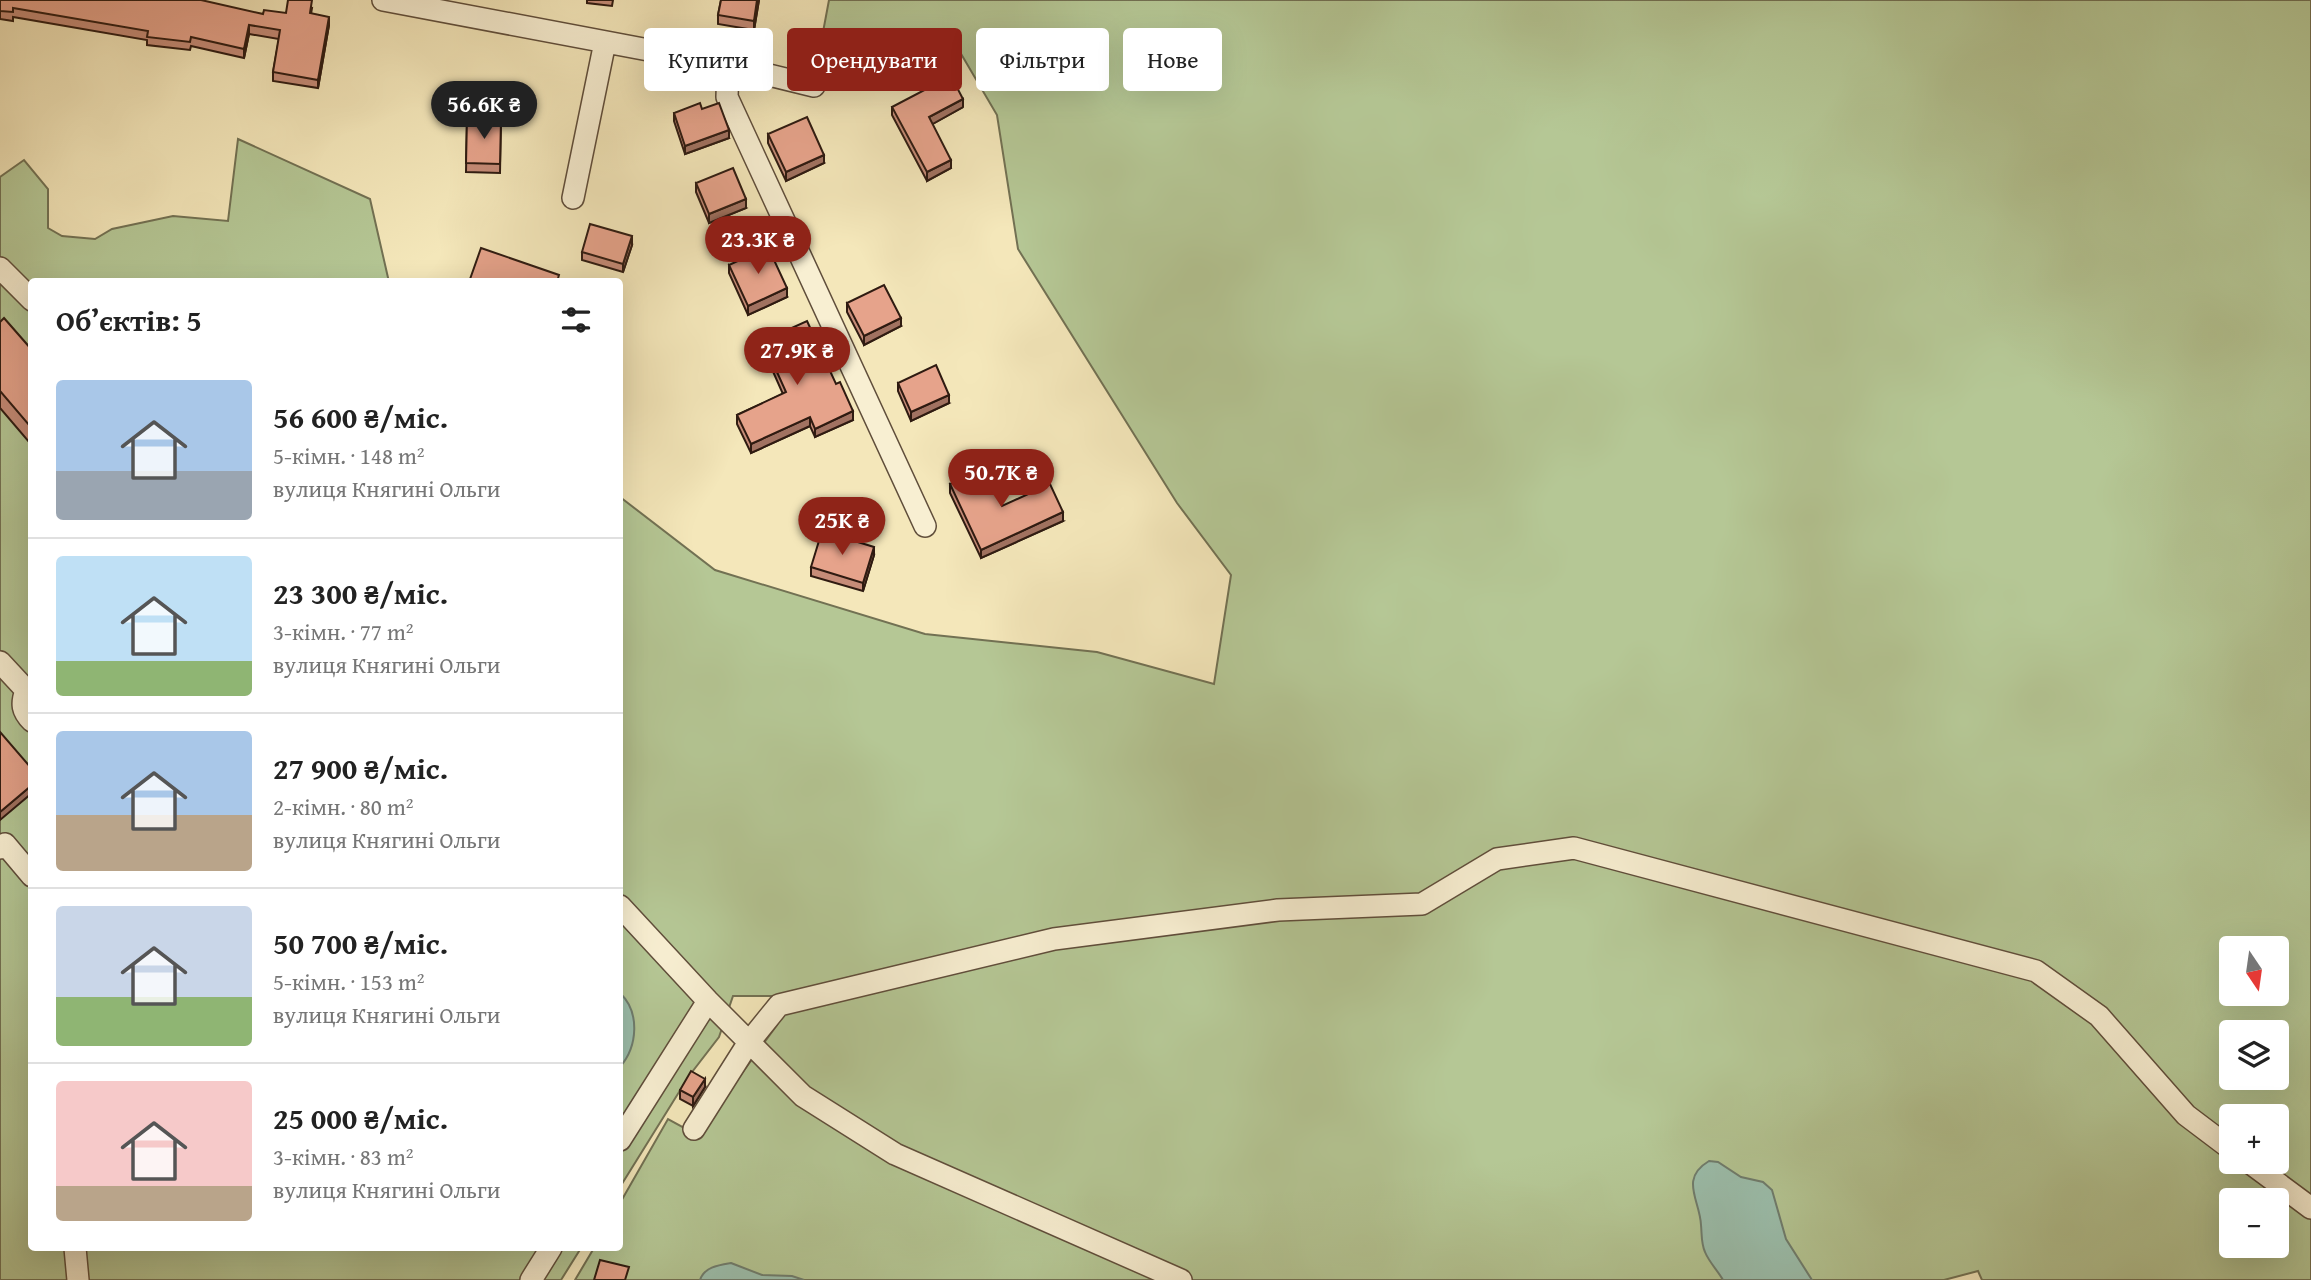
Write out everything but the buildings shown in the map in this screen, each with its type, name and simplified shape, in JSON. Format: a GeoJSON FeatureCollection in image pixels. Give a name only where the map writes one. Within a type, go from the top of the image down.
{"type":"FeatureCollection","features":[{"type":"Feature","properties":{"kind":"street"},"geometry":{"type":"LineString","coordinates":[[383,0],[644,49]]}},
{"type":"Feature","properties":{"kind":"street"},"geometry":{"type":"LineString","coordinates":[[573,198],[605,42]]}},
{"type":"Feature","properties":{"kind":"street"},"geometry":{"type":"LineString","coordinates":[[727,91],[727,97],[925,526]]}},
{"type":"Feature","properties":{"kind":"street"},"geometry":{"type":"LineString","coordinates":[[0,268],[28,296]]}},
{"type":"Feature","properties":{"kind":"street"},"geometry":{"type":"LineString","coordinates":[[0,662],[28,688]]}},
{"type":"Feature","properties":{"kind":"street"},"geometry":{"type":"LineString","coordinates":[[28,691],[22,702],[28,717]]}},
{"type":"Feature","properties":{"kind":"street"},"geometry":{"type":"LineString","coordinates":[[0,848],[5,844],[28,871]]}},
{"type":"Feature","properties":{"kind":"street"},"geometry":{"type":"LineString","coordinates":[[694,1129],[749,1042],[779,1005],[1054,939],[1278,910],[1422,904],[1497,859],[1574,848],[2036,971],[2099,1016],[2186,1115],[2219,1140]]}},
{"type":"Feature","properties":{"kind":"street"},"geometry":{"type":"LineString","coordinates":[[623,909],[803,1096],[895,1154],[1181,1280]]}},
{"type":"Feature","properties":{"kind":"street"},"geometry":{"type":"LineString","coordinates":[[623,1135],[708,1000]]}},
{"type":"Feature","properties":{"kind":"street"},"geometry":{"type":"LineString","coordinates":[[2265,1174],[2311,1208]]}},
{"type":"Feature","properties":{"kind":"street"},"geometry":{"type":"LineString","coordinates":[[75,1251],[78,1280]]}},
{"type":"Feature","properties":{"kind":"street"},"geometry":{"type":"LineString","coordinates":[[531,1280],[549,1251]]}},
{"type":"Feature","properties":{"kind":"shaded area"},"geometry":{"type":"Polygon","coordinates":[[[829,0],[2311,0],[2311,1280],[1982,1280],[1978,1271],[1944,1280],[575,1280],[592,1251],[623,1251],[623,1198],[668,1119],[697,1135],[777,1025],[788,996],[733,996],[719,1037],[689,1076],[623,1182],[623,499],[715,570],[925,634],[1097,652],[1214,684],[1231,575],[1177,503],[1018,249],[997,115],[983,91],[1109,91],[1109,28],[976,28],[976,79],[962,56],[962,28],[824,28],[829,0]]]}},
{"type":"Feature","properties":{"kind":"shaded area"},"geometry":{"type":"Polygon","coordinates":[[[238,139],[370,199],[388,278],[28,278],[28,1251],[579,1251],[561,1280],[0,1280],[0,177],[24,160],[48,189],[48,228],[62,236],[95,239],[112,229],[173,216],[228,221],[238,139]]]}},
{"type":"Feature","properties":{"kind":"shaded area"},"geometry":{"type":"Polygon","coordinates":[[[623,997],[634,1019],[633,1039],[623,1063],[623,997]]]}},
{"type":"Feature","properties":{"kind":"shaded area"},"geometry":{"type":"Polygon","coordinates":[[[1709,1161],[1718,1162],[1741,1177],[1763,1182],[1772,1190],[1786,1239],[1812,1280],[1723,1280],[1704,1249],[1700,1216],[1693,1190],[1695,1175],[1709,1161]]]}},
{"type":"Feature","properties":{"kind":"shaded area"},"geometry":{"type":"Polygon","coordinates":[[[731,1263],[762,1275],[792,1276],[804,1280],[700,1280],[708,1269],[731,1263]]]}}]}
